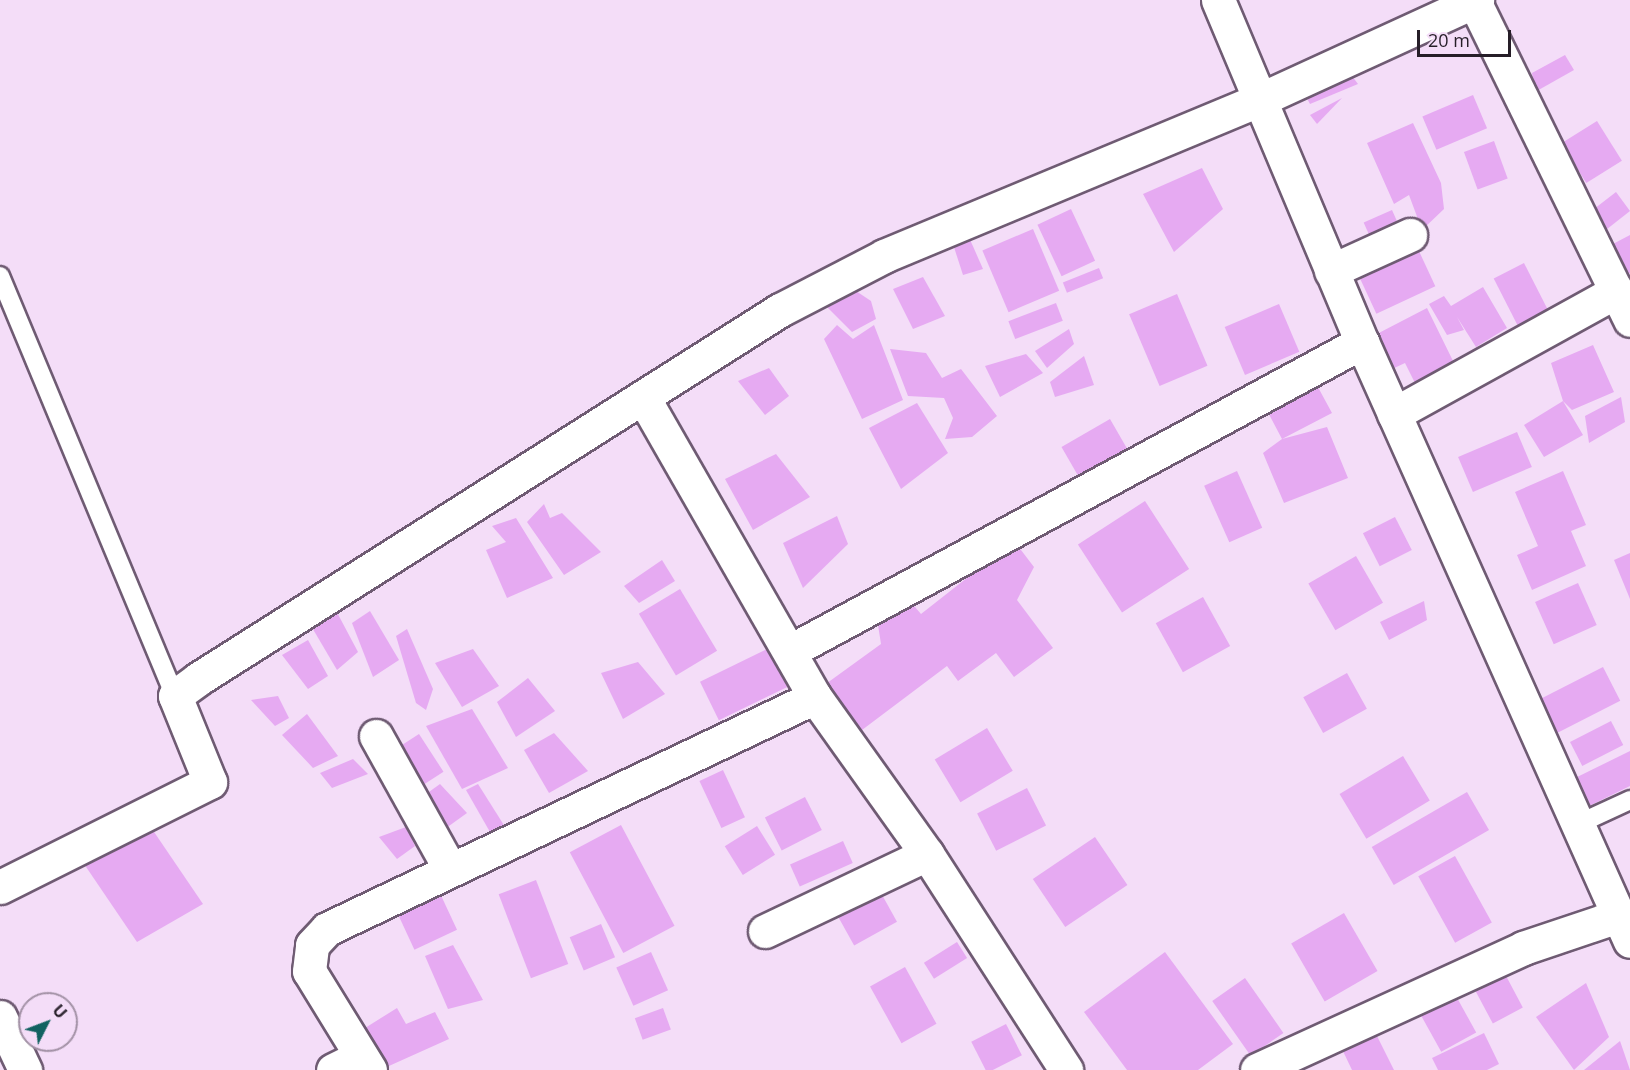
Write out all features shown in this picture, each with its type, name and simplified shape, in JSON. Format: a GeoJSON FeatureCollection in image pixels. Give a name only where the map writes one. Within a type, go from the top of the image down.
{"type":"FeatureCollection","features":[{"type":"Feature","properties":{"kind":"street"},"geometry":{"type":"LineString","coordinates":[[1218,0],[1362,342],[1624,928],[1523,948],[1257,1070]]}},
{"type":"Feature","properties":{"kind":"street"},"geometry":{"type":"LineString","coordinates":[[0,887],[210,782],[175,696],[475,500],[644,398],[780,310],[884,256],[1259,100],[1476,1],[1630,320]]}},
{"type":"Feature","properties":{"kind":"street"},"geometry":{"type":"LineString","coordinates":[[1331,271],[1410,235]]}},
{"type":"Feature","properties":{"kind":"street"},"geometry":{"type":"LineString","coordinates":[[1394,414],[1617,291]]}},
{"type":"Feature","properties":{"kind":"street"},"geometry":{"type":"LineString","coordinates":[[792,650],[1362,342]]}},
{"type":"Feature","properties":{"kind":"street"},"geometry":{"type":"LineString","coordinates":[[644,398],[792,650],[815,697],[927,854],[1066,1070]]}},
{"type":"Feature","properties":{"kind":"street"},"geometry":{"type":"LineString","coordinates":[[354,1066],[309,971],[312,945],[327,929],[815,697]]}},
{"type":"Feature","properties":{"kind":"street"},"geometry":{"type":"LineString","coordinates":[[376,736],[450,869]]}},
{"type":"Feature","properties":{"kind":"street"},"geometry":{"type":"LineString","coordinates":[[765,931],[927,854]]}},
{"type":"Feature","properties":{"kind":"street"},"geometry":{"type":"LineString","coordinates":[[0,1017],[25,1070]]}},
{"type":"Feature","properties":{"kind":"lane"},"geometry":{"type":"LineString","coordinates":[[0,276],[175,696]]}},
{"type":"Feature","properties":{"kind":"lane"},"geometry":{"type":"LineString","coordinates":[[1576,825],[1630,800]]}},
{"type":"Feature","properties":{"kind":"building"},"geometry":{"type":"Polygon","coordinates":[[[1565,55],[1574,70],[1535,92],[1532,73],[1565,55]]]}},
{"type":"Feature","properties":{"kind":"building"},"geometry":{"type":"Polygon","coordinates":[[[1349,72],[1358,84],[1310,104],[1304,93],[1349,72]]]}},
{"type":"Feature","properties":{"kind":"building"},"geometry":{"type":"Polygon","coordinates":[[[1473,95],[1487,128],[1436,150],[1422,116],[1473,95]]]}},
{"type":"Feature","properties":{"kind":"building"},"geometry":{"type":"Polygon","coordinates":[[[1342,98],[1317,124],[1310,115],[1342,98]]]}},
{"type":"Feature","properties":{"kind":"building"},"geometry":{"type":"Polygon","coordinates":[[[1597,121],[1622,161],[1586,183],[1561,143],[1597,121]]]}},
{"type":"Feature","properties":{"kind":"building"},"geometry":{"type":"Polygon","coordinates":[[[1413,123],[1441,183],[1444,209],[1422,230],[1409,195],[1394,204],[1367,143],[1413,123]]]}},
{"type":"Feature","properties":{"kind":"building"},"geometry":{"type":"Polygon","coordinates":[[[1494,141],[1508,179],[1478,190],[1464,152],[1494,141]]]}},
{"type":"Feature","properties":{"kind":"building"},"geometry":{"type":"Polygon","coordinates":[[[1202,168],[1223,209],[1174,252],[1143,194],[1202,168]]]}},
{"type":"Feature","properties":{"kind":"building"},"geometry":{"type":"Polygon","coordinates":[[[1616,192],[1630,211],[1602,233],[1594,209],[1616,192]]]}},
{"type":"Feature","properties":{"kind":"building"},"geometry":{"type":"Polygon","coordinates":[[[1071,209],[1095,261],[1062,276],[1037,225],[1071,209]]]}},
{"type":"Feature","properties":{"kind":"building"},"geometry":{"type":"Polygon","coordinates":[[[1392,210],[1399,226],[1371,238],[1364,223],[1392,210]]]}},
{"type":"Feature","properties":{"kind":"building"},"geometry":{"type":"Polygon","coordinates":[[[1033,229],[1059,291],[1009,312],[982,250],[1033,229]]]}},
{"type":"Feature","properties":{"kind":"building"},"geometry":{"type":"Polygon","coordinates":[[[968,235],[983,269],[963,275],[952,241],[968,235]]]}},
{"type":"Feature","properties":{"kind":"building"},"geometry":{"type":"Polygon","coordinates":[[[1630,235],[1630,273],[1626,275],[1611,245],[1630,235]]]}},
{"type":"Feature","properties":{"kind":"building"},"geometry":{"type":"Polygon","coordinates":[[[1418,249],[1435,286],[1376,314],[1359,276],[1418,249]]]}},
{"type":"Feature","properties":{"kind":"building"},"geometry":{"type":"Polygon","coordinates":[[[1524,263],[1549,312],[1519,327],[1494,278],[1524,263]]]}},
{"type":"Feature","properties":{"kind":"building"},"geometry":{"type":"Polygon","coordinates":[[[1099,268],[1103,278],[1067,293],[1063,283],[1099,268]]]}},
{"type":"Feature","properties":{"kind":"building"},"geometry":{"type":"Polygon","coordinates":[[[923,277],[945,316],[913,329],[893,289],[923,277]]]}},
{"type":"Feature","properties":{"kind":"building"},"geometry":{"type":"Polygon","coordinates":[[[1483,287],[1507,328],[1476,347],[1457,317],[1464,330],[1447,335],[1429,304],[1444,296],[1451,306],[1483,287]]]}},
{"type":"Feature","properties":{"kind":"building"},"geometry":{"type":"Polygon","coordinates":[[[853,289],[871,301],[876,319],[852,332],[825,305],[853,289]]]}},
{"type":"Feature","properties":{"kind":"building"},"geometry":{"type":"Polygon","coordinates":[[[1177,294],[1207,366],[1160,386],[1129,314],[1177,294]]]}},
{"type":"Feature","properties":{"kind":"building"},"geometry":{"type":"Polygon","coordinates":[[[1056,303],[1063,321],[1015,339],[1008,321],[1056,303]]]}},
{"type":"Feature","properties":{"kind":"building"},"geometry":{"type":"Polygon","coordinates":[[[1279,304],[1299,352],[1245,375],[1225,327],[1279,304]]]}},
{"type":"Feature","properties":{"kind":"building"},"geometry":{"type":"Polygon","coordinates":[[[1427,308],[1455,365],[1416,385],[1405,363],[1390,370],[1373,336],[1427,308]]]}},
{"type":"Feature","properties":{"kind":"building"},"geometry":{"type":"Polygon","coordinates":[[[837,325],[853,339],[874,325],[903,400],[862,419],[824,339],[837,325]]]}},
{"type":"Feature","properties":{"kind":"building"},"geometry":{"type":"Polygon","coordinates":[[[1069,329],[1074,344],[1047,368],[1035,351],[1069,329]]]}},
{"type":"Feature","properties":{"kind":"building"},"geometry":{"type":"Polygon","coordinates":[[[1593,345],[1614,392],[1572,410],[1563,401],[1551,363],[1593,345]]]}},
{"type":"Feature","properties":{"kind":"building"},"geometry":{"type":"Polygon","coordinates":[[[890,349],[926,353],[942,378],[961,369],[997,416],[972,437],[945,439],[953,418],[944,398],[908,396],[890,349]]]}},
{"type":"Feature","properties":{"kind":"building"},"geometry":{"type":"Polygon","coordinates":[[[1026,354],[1043,373],[1000,397],[985,366],[1026,354]]]}},
{"type":"Feature","properties":{"kind":"building"},"geometry":{"type":"Polygon","coordinates":[[[1084,356],[1094,385],[1055,397],[1050,382],[1084,356]]]}},
{"type":"Feature","properties":{"kind":"building"},"geometry":{"type":"Polygon","coordinates":[[[769,368],[789,396],[765,415],[738,381],[769,368]]]}},
{"type":"Feature","properties":{"kind":"building"},"geometry":{"type":"Polygon","coordinates":[[[1313,378],[1332,413],[1282,439],[1264,405],[1313,378]]]}},
{"type":"Feature","properties":{"kind":"building"},"geometry":{"type":"Polygon","coordinates":[[[1621,397],[1625,422],[1589,443],[1585,416],[1621,397]]]}},
{"type":"Feature","properties":{"kind":"building"},"geometry":{"type":"Polygon","coordinates":[[[1563,401],[1583,435],[1544,457],[1524,425],[1563,401]]]}},
{"type":"Feature","properties":{"kind":"building"},"geometry":{"type":"Polygon","coordinates":[[[917,403],[948,453],[901,489],[869,428],[917,403]]]}},
{"type":"Feature","properties":{"kind":"building"},"geometry":{"type":"Polygon","coordinates":[[[1110,419],[1127,448],[1079,476],[1062,447],[1110,419]]]}},
{"type":"Feature","properties":{"kind":"building"},"geometry":{"type":"Polygon","coordinates":[[[1327,427],[1348,478],[1284,503],[1263,453],[1282,439],[1327,427]]]}},
{"type":"Feature","properties":{"kind":"building"},"geometry":{"type":"Polygon","coordinates":[[[1517,432],[1532,467],[1473,492],[1458,457],[1517,432]]]}},
{"type":"Feature","properties":{"kind":"building"},"geometry":{"type":"Polygon","coordinates":[[[776,454],[810,497],[753,530],[725,479],[776,454]]]}},
{"type":"Feature","properties":{"kind":"building"},"geometry":{"type":"Polygon","coordinates":[[[1237,471],[1262,528],[1229,542],[1204,486],[1237,471]]]}},
{"type":"Feature","properties":{"kind":"building"},"geometry":{"type":"Polygon","coordinates":[[[1563,471],[1586,525],[1571,531],[1586,566],[1532,590],[1517,555],[1538,546],[1515,492],[1563,471]]]}},
{"type":"Feature","properties":{"kind":"building"},"geometry":{"type":"Polygon","coordinates":[[[1145,501],[1189,569],[1122,613],[1078,545],[1145,501]]]}},
{"type":"Feature","properties":{"kind":"building"},"geometry":{"type":"Polygon","coordinates":[[[544,504],[550,518],[562,513],[601,552],[564,575],[527,522],[544,504]]]}},
{"type":"Feature","properties":{"kind":"building"},"geometry":{"type":"Polygon","coordinates":[[[837,516],[848,544],[803,588],[783,543],[837,516]]]}},
{"type":"Feature","properties":{"kind":"building"},"geometry":{"type":"Polygon","coordinates":[[[1395,517],[1412,550],[1380,566],[1363,533],[1395,517]]]}},
{"type":"Feature","properties":{"kind":"building"},"geometry":{"type":"Polygon","coordinates":[[[516,518],[553,578],[507,598],[486,550],[506,542],[492,526],[516,518]]]}},
{"type":"Feature","properties":{"kind":"building"},"geometry":{"type":"Polygon","coordinates":[[[1014,541],[1034,567],[1017,600],[1053,648],[1014,677],[996,653],[958,681],[947,666],[858,733],[823,686],[881,644],[878,625],[909,600],[921,614],[1014,541]]]}},
{"type":"Feature","properties":{"kind":"building"},"geometry":{"type":"Polygon","coordinates":[[[1630,553],[1630,599],[1614,560],[1630,553]]]}},
{"type":"Feature","properties":{"kind":"building"},"geometry":{"type":"Polygon","coordinates":[[[1356,556],[1383,603],[1335,630],[1308,584],[1356,556]]]}},
{"type":"Feature","properties":{"kind":"building"},"geometry":{"type":"Polygon","coordinates":[[[662,560],[675,581],[639,603],[624,586],[662,560]]]}},
{"type":"Feature","properties":{"kind":"building"},"geometry":{"type":"Polygon","coordinates":[[[1578,583],[1597,625],[1554,644],[1535,602],[1578,583]]]}},
{"type":"Feature","properties":{"kind":"building"},"geometry":{"type":"Polygon","coordinates":[[[680,589],[717,651],[676,675],[639,614],[680,589]]]}},
{"type":"Feature","properties":{"kind":"building"},"geometry":{"type":"Polygon","coordinates":[[[1203,597],[1230,646],[1183,672],[1156,623],[1203,597]]]}},
{"type":"Feature","properties":{"kind":"building"},"geometry":{"type":"Polygon","coordinates":[[[1424,601],[1427,620],[1389,640],[1380,622],[1424,601]]]}},
{"type":"Feature","properties":{"kind":"building"},"geometry":{"type":"Polygon","coordinates":[[[332,603],[358,652],[337,670],[307,619],[332,603]]]}},
{"type":"Feature","properties":{"kind":"building"},"geometry":{"type":"Polygon","coordinates":[[[370,611],[399,660],[373,677],[352,623],[370,611]]]}},
{"type":"Feature","properties":{"kind":"building"},"geometry":{"type":"Polygon","coordinates":[[[407,629],[433,689],[426,710],[416,703],[396,636],[407,629]]]}},
{"type":"Feature","properties":{"kind":"building"},"geometry":{"type":"Polygon","coordinates":[[[308,640],[328,676],[308,689],[282,655],[308,640]]]}},
{"type":"Feature","properties":{"kind":"building"},"geometry":{"type":"Polygon","coordinates":[[[771,647],[790,686],[719,720],[700,682],[771,647]]]}},
{"type":"Feature","properties":{"kind":"building"},"geometry":{"type":"Polygon","coordinates":[[[473,649],[499,686],[462,707],[435,663],[473,649]]]}},
{"type":"Feature","properties":{"kind":"building"},"geometry":{"type":"Polygon","coordinates":[[[638,662],[665,694],[623,719],[601,673],[638,662]]]}},
{"type":"Feature","properties":{"kind":"building"},"geometry":{"type":"Polygon","coordinates":[[[1603,667],[1620,701],[1556,734],[1539,700],[1603,667]]]}},
{"type":"Feature","properties":{"kind":"building"},"geometry":{"type":"Polygon","coordinates":[[[1347,673],[1367,709],[1323,733],[1303,697],[1347,673]]]}},
{"type":"Feature","properties":{"kind":"building"},"geometry":{"type":"Polygon","coordinates":[[[528,678],[555,711],[516,737],[497,702],[528,678]]]}},
{"type":"Feature","properties":{"kind":"building"},"geometry":{"type":"Polygon","coordinates":[[[278,696],[289,718],[275,726],[251,700],[278,696]]]}},
{"type":"Feature","properties":{"kind":"building"},"geometry":{"type":"Polygon","coordinates":[[[472,709],[508,768],[462,789],[426,726],[472,709]]]}},
{"type":"Feature","properties":{"kind":"building"},"geometry":{"type":"Polygon","coordinates":[[[307,714],[338,756],[313,768],[282,735],[307,714]]]}},
{"type":"Feature","properties":{"kind":"building"},"geometry":{"type":"Polygon","coordinates":[[[1611,721],[1623,745],[1582,766],[1570,742],[1611,721]]]}},
{"type":"Feature","properties":{"kind":"building"},"geometry":{"type":"Polygon","coordinates":[[[987,728],[1013,771],[960,802],[935,759],[987,728]]]}},
{"type":"Feature","properties":{"kind":"building"},"geometry":{"type":"Polygon","coordinates":[[[554,733],[588,771],[549,793],[524,750],[554,733]]]}},
{"type":"Feature","properties":{"kind":"building"},"geometry":{"type":"Polygon","coordinates":[[[419,734],[444,772],[418,788],[394,750],[419,734]]]}},
{"type":"Feature","properties":{"kind":"building"},"geometry":{"type":"Polygon","coordinates":[[[1630,751],[1630,786],[1583,809],[1569,781],[1630,751]]]}},
{"type":"Feature","properties":{"kind":"building"},"geometry":{"type":"Polygon","coordinates":[[[1403,756],[1430,801],[1366,839],[1340,794],[1403,756]]]}},
{"type":"Feature","properties":{"kind":"building"},"geometry":{"type":"Polygon","coordinates":[[[353,759],[368,774],[332,788],[320,773],[353,759]]]}},
{"type":"Feature","properties":{"kind":"building"},"geometry":{"type":"Polygon","coordinates":[[[723,770],[745,817],[721,828],[699,781],[723,770]]]}},
{"type":"Feature","properties":{"kind":"building"},"geometry":{"type":"Polygon","coordinates":[[[440,784],[467,813],[442,831],[422,797],[440,784]]]}},
{"type":"Feature","properties":{"kind":"building"},"geometry":{"type":"Polygon","coordinates":[[[478,784],[507,830],[490,832],[466,790],[478,784]]]}},
{"type":"Feature","properties":{"kind":"building"},"geometry":{"type":"Polygon","coordinates":[[[1027,788],[1046,825],[996,851],[977,813],[1027,788]]]}},
{"type":"Feature","properties":{"kind":"building"},"geometry":{"type":"Polygon","coordinates":[[[1467,792],[1489,830],[1394,885],[1372,847],[1467,792]]]}},
{"type":"Feature","properties":{"kind":"building"},"geometry":{"type":"Polygon","coordinates":[[[805,797],[822,830],[782,850],[765,817],[805,797]]]}},
{"type":"Feature","properties":{"kind":"building"},"geometry":{"type":"Polygon","coordinates":[[[621,825],[675,926],[623,953],[570,852],[621,825]]]}},
{"type":"Feature","properties":{"kind":"building"},"geometry":{"type":"Polygon","coordinates":[[[150,826],[203,904],[137,942],[80,858],[150,826]]]}},
{"type":"Feature","properties":{"kind":"building"},"geometry":{"type":"Polygon","coordinates":[[[757,826],[775,855],[743,875],[725,846],[757,826]]]}},
{"type":"Feature","properties":{"kind":"building"},"geometry":{"type":"Polygon","coordinates":[[[406,827],[415,846],[397,859],[379,837],[406,827]]]}},
{"type":"Feature","properties":{"kind":"building"},"geometry":{"type":"Polygon","coordinates":[[[1095,837],[1127,885],[1065,927],[1033,879],[1095,837]]]}},
{"type":"Feature","properties":{"kind":"building"},"geometry":{"type":"Polygon","coordinates":[[[843,841],[853,863],[800,887],[790,865],[843,841]]]}},
{"type":"Feature","properties":{"kind":"building"},"geometry":{"type":"Polygon","coordinates":[[[1455,856],[1492,922],[1455,943],[1418,876],[1455,856]]]}},
{"type":"Feature","properties":{"kind":"building"},"geometry":{"type":"Polygon","coordinates":[[[536,880],[568,964],[531,978],[499,894],[536,880]]]}},
{"type":"Feature","properties":{"kind":"building"},"geometry":{"type":"Polygon","coordinates":[[[438,889],[457,930],[414,950],[395,909],[438,889]]]}},
{"type":"Feature","properties":{"kind":"building"},"geometry":{"type":"Polygon","coordinates":[[[881,893],[897,922],[854,946],[838,917],[881,893]]]}},
{"type":"Feature","properties":{"kind":"building"},"geometry":{"type":"Polygon","coordinates":[[[1344,913],[1378,971],[1325,1002],[1291,943],[1344,913]]]}},
{"type":"Feature","properties":{"kind":"building"},"geometry":{"type":"Polygon","coordinates":[[[601,924],[615,957],[584,970],[570,937],[601,924]]]}},
{"type":"Feature","properties":{"kind":"building"},"geometry":{"type":"Polygon","coordinates":[[[957,942],[967,958],[934,979],[924,963],[957,942]]]}},
{"type":"Feature","properties":{"kind":"building"},"geometry":{"type":"Polygon","coordinates":[[[453,945],[483,1000],[448,1009],[425,956],[453,945]]]}},
{"type":"Feature","properties":{"kind":"building"},"geometry":{"type":"Polygon","coordinates":[[[651,952],[668,990],[633,1006],[616,967],[651,952]]]}},
{"type":"Feature","properties":{"kind":"building"},"geometry":{"type":"Polygon","coordinates":[[[1165,952],[1233,1044],[1198,1070],[1127,1070],[1084,1012],[1165,952]]]}},
{"type":"Feature","properties":{"kind":"building"},"geometry":{"type":"Polygon","coordinates":[[[905,967],[937,1024],[902,1043],[870,986],[905,967]]]}},
{"type":"Feature","properties":{"kind":"building"},"geometry":{"type":"Polygon","coordinates":[[[1505,974],[1523,1008],[1493,1024],[1475,990],[1505,974]]]}},
{"type":"Feature","properties":{"kind":"building"},"geometry":{"type":"Polygon","coordinates":[[[1245,978],[1283,1033],[1251,1056],[1212,1001],[1245,978]]]}},
{"type":"Feature","properties":{"kind":"building"},"geometry":{"type":"Polygon","coordinates":[[[1586,983],[1609,1037],[1574,1070],[1536,1017],[1586,983]]]}},
{"type":"Feature","properties":{"kind":"building"},"geometry":{"type":"Polygon","coordinates":[[[1451,987],[1476,1032],[1441,1052],[1416,1006],[1451,987]]]}},
{"type":"Feature","properties":{"kind":"building"},"geometry":{"type":"Polygon","coordinates":[[[397,1008],[406,1024],[435,1012],[449,1039],[380,1070],[365,1028],[397,1008]]]}},
{"type":"Feature","properties":{"kind":"building"},"geometry":{"type":"Polygon","coordinates":[[[663,1008],[671,1030],[643,1040],[635,1018],[663,1008]]]}},
{"type":"Feature","properties":{"kind":"building"},"geometry":{"type":"Polygon","coordinates":[[[1006,1024],[1022,1055],[993,1070],[986,1070],[971,1042],[1006,1024]]]}},
{"type":"Feature","properties":{"kind":"building"},"geometry":{"type":"Polygon","coordinates":[[[1484,1033],[1499,1064],[1487,1070],[1438,1070],[1432,1058],[1484,1033]]]}},
{"type":"Feature","properties":{"kind":"building"},"geometry":{"type":"Polygon","coordinates":[[[1376,1034],[1394,1070],[1352,1070],[1341,1047],[1376,1034]]]}},
{"type":"Feature","properties":{"kind":"building"},"geometry":{"type":"Polygon","coordinates":[[[1620,1041],[1630,1070],[1584,1070],[1620,1041]]]}}]}
